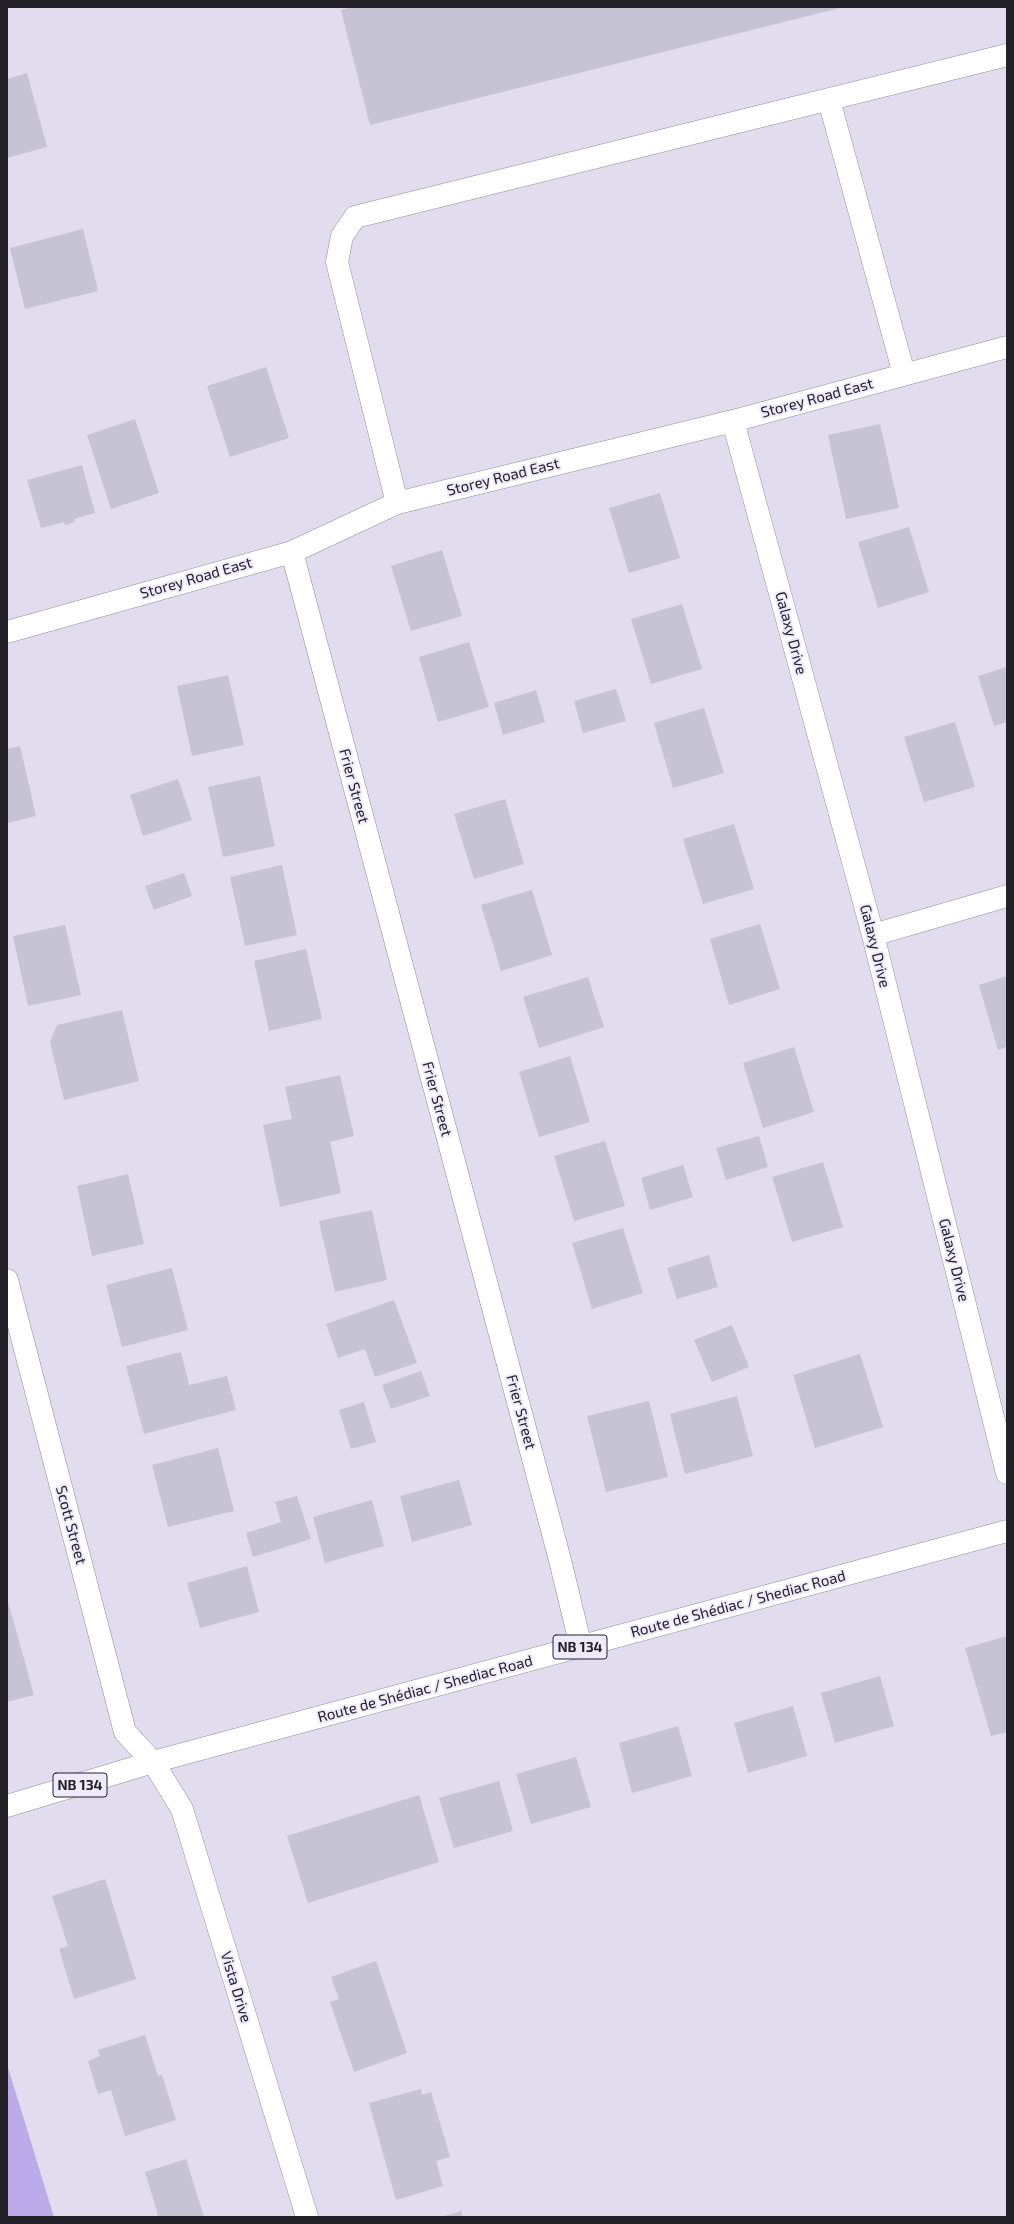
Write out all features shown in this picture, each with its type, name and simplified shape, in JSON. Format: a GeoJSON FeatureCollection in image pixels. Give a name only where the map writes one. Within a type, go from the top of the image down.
{"type":"FeatureCollection","features":[{"type":"Feature","properties":{"kind":"street"},"geometry":{"type":"LineString","coordinates":[[397,503],[337,262],[342,236],[355,217],[1007,55]]}},
{"type":"Feature","properties":{"kind":"street"},"geometry":{"type":"LineString","coordinates":[[830,100],[904,374]]}},
{"type":"Feature","properties":{"kind":"street","name":"Storey Road East"},"geometry":{"type":"LineString","coordinates":[[7,632],[292,552],[397,503],[733,421],[1007,347]]}},
{"type":"Feature","properties":{"kind":"street","name":"Galaxy Drive"},"geometry":{"type":"LineString","coordinates":[[733,421],[873,935],[1007,1473]]}},
{"type":"Feature","properties":{"kind":"street","name":"Frier Street"},"geometry":{"type":"LineString","coordinates":[[292,552],[560,1560],[581,1647]]}},
{"type":"Feature","properties":{"kind":"street"},"geometry":{"type":"LineString","coordinates":[[873,935],[1007,896]]}},
{"type":"Feature","properties":{"kind":"street","name":"Scott Street"},"geometry":{"type":"LineString","coordinates":[[7,1280],[126,1732],[153,1762]]}},
{"type":"Feature","properties":{"kind":"street","name":"Route de Shédiac / Shediac Road"},"geometry":{"type":"LineString","coordinates":[[7,1806],[153,1762],[1007,1531]]}},
{"type":"Feature","properties":{"kind":"street","name":"Vista Drive"},"geometry":{"type":"LineString","coordinates":[[153,1762],[182,1809],[307,2217]]}},
{"type":"Feature","properties":{"kind":"shaded area"},"geometry":{"type":"Polygon","coordinates":[[[7,2064],[54,2217],[7,2217],[7,2064]]]}},
{"type":"Feature","properties":{"kind":"building"},"geometry":{"type":"Polygon","coordinates":[[[354,7],[840,8],[370,125],[341,10],[354,7]]]}},
{"type":"Feature","properties":{"kind":"building"},"geometry":{"type":"Polygon","coordinates":[[[27,73],[47,147],[7,158],[7,79],[27,73]]]}},
{"type":"Feature","properties":{"kind":"building"},"geometry":{"type":"Polygon","coordinates":[[[83,229],[98,291],[25,309],[10,248],[83,229]]]}},
{"type":"Feature","properties":{"kind":"building"},"geometry":{"type":"Polygon","coordinates":[[[266,367],[289,438],[230,457],[207,386],[266,367]]]}},
{"type":"Feature","properties":{"kind":"building"},"geometry":{"type":"Polygon","coordinates":[[[135,419],[159,493],[111,509],[87,435],[135,419]]]}},
{"type":"Feature","properties":{"kind":"building"},"geometry":{"type":"Polygon","coordinates":[[[880,424],[899,508],[846,519],[828,435],[880,424]]]}},
{"type":"Feature","properties":{"kind":"building"},"geometry":{"type":"Polygon","coordinates":[[[82,465],[95,513],[74,519],[75,522],[65,525],[64,522],[41,528],[27,480],[82,465]]]}},
{"type":"Feature","properties":{"kind":"building"},"geometry":{"type":"Polygon","coordinates":[[[660,493],[680,558],[629,573],[609,508],[660,493]]]}},
{"type":"Feature","properties":{"kind":"building"},"geometry":{"type":"Polygon","coordinates":[[[909,527],[929,592],[878,608],[858,542],[909,527]]]}},
{"type":"Feature","properties":{"kind":"building"},"geometry":{"type":"Polygon","coordinates":[[[442,550],[462,616],[411,631],[391,566],[442,550]]]}},
{"type":"Feature","properties":{"kind":"building"},"geometry":{"type":"Polygon","coordinates":[[[682,604],[702,669],[651,684],[631,619],[682,604]]]}},
{"type":"Feature","properties":{"kind":"building"},"geometry":{"type":"Polygon","coordinates":[[[469,642],[489,707],[438,722],[419,657],[469,642]]]}},
{"type":"Feature","properties":{"kind":"building"},"geometry":{"type":"Polygon","coordinates":[[[1007,667],[1007,722],[994,726],[978,676],[1007,667]]]}},
{"type":"Feature","properties":{"kind":"building"},"geometry":{"type":"Polygon","coordinates":[[[228,675],[244,745],[192,756],[177,686],[228,675]]]}},
{"type":"Feature","properties":{"kind":"building"},"geometry":{"type":"Polygon","coordinates":[[[616,689],[626,721],[583,733],[574,701],[616,689]]]}},
{"type":"Feature","properties":{"kind":"building"},"geometry":{"type":"Polygon","coordinates":[[[536,690],[545,722],[503,735],[494,703],[536,690]]]}},
{"type":"Feature","properties":{"kind":"building"},"geometry":{"type":"Polygon","coordinates":[[[704,708],[724,773],[673,788],[654,723],[704,708]]]}},
{"type":"Feature","properties":{"kind":"building"},"geometry":{"type":"Polygon","coordinates":[[[955,722],[975,787],[924,802],[904,737],[955,722]]]}},
{"type":"Feature","properties":{"kind":"building"},"geometry":{"type":"Polygon","coordinates":[[[20,746],[36,816],[7,823],[7,749],[20,746]]]}},
{"type":"Feature","properties":{"kind":"building"},"geometry":{"type":"Polygon","coordinates":[[[260,776],[275,846],[223,857],[208,787],[260,776]]]}},
{"type":"Feature","properties":{"kind":"building"},"geometry":{"type":"Polygon","coordinates":[[[178,779],[192,820],[143,836],[130,795],[178,779]]]}},
{"type":"Feature","properties":{"kind":"building"},"geometry":{"type":"Polygon","coordinates":[[[505,799],[524,864],[474,879],[454,814],[505,799]]]}},
{"type":"Feature","properties":{"kind":"building"},"geometry":{"type":"Polygon","coordinates":[[[734,824],[754,889],[703,904],[683,839],[734,824]]]}},
{"type":"Feature","properties":{"kind":"building"},"geometry":{"type":"Polygon","coordinates":[[[282,865],[297,935],[245,946],[230,877],[282,865]]]}},
{"type":"Feature","properties":{"kind":"building"},"geometry":{"type":"Polygon","coordinates":[[[184,873],[192,896],[154,910],[145,886],[184,873]]]}},
{"type":"Feature","properties":{"kind":"building"},"geometry":{"type":"Polygon","coordinates":[[[532,890],[552,955],[501,971],[481,905],[532,890]]]}},
{"type":"Feature","properties":{"kind":"building"},"geometry":{"type":"Polygon","coordinates":[[[760,924],[780,989],[729,1005],[710,939],[760,924]]]}},
{"type":"Feature","properties":{"kind":"building"},"geometry":{"type":"Polygon","coordinates":[[[65,925],[81,995],[28,1006],[13,936],[65,925]]]}},
{"type":"Feature","properties":{"kind":"building"},"geometry":{"type":"Polygon","coordinates":[[[306,949],[322,1019],[269,1031],[254,961],[306,949]]]}},
{"type":"Feature","properties":{"kind":"building"},"geometry":{"type":"Polygon","coordinates":[[[1007,976],[1007,1047],[998,1050],[979,985],[1007,976]]]}},
{"type":"Feature","properties":{"kind":"building"},"geometry":{"type":"Polygon","coordinates":[[[588,977],[604,1027],[539,1048],[523,997],[588,977]]]}},
{"type":"Feature","properties":{"kind":"building"},"geometry":{"type":"Polygon","coordinates":[[[122,1010],[139,1081],[64,1100],[50,1042],[57,1025],[122,1010]]]}},
{"type":"Feature","properties":{"kind":"building"},"geometry":{"type":"Polygon","coordinates":[[[794,1047],[814,1112],[763,1128],[743,1063],[794,1047]]]}},
{"type":"Feature","properties":{"kind":"building"},"geometry":{"type":"Polygon","coordinates":[[[570,1056],[590,1122],[539,1137],[519,1072],[570,1056]]]}},
{"type":"Feature","properties":{"kind":"building"},"geometry":{"type":"Polygon","coordinates":[[[340,1075],[354,1136],[330,1142],[341,1193],[280,1207],[263,1125],[292,1119],[285,1087],[340,1075]]]}},
{"type":"Feature","properties":{"kind":"building"},"geometry":{"type":"Polygon","coordinates":[[[759,1136],[768,1167],[726,1180],[716,1148],[759,1136]]]}},
{"type":"Feature","properties":{"kind":"building"},"geometry":{"type":"Polygon","coordinates":[[[605,1141],[625,1206],[574,1221],[554,1156],[605,1141]]]}},
{"type":"Feature","properties":{"kind":"building"},"geometry":{"type":"Polygon","coordinates":[[[823,1162],[843,1227],[792,1242],[772,1177],[823,1162]]]}},
{"type":"Feature","properties":{"kind":"building"},"geometry":{"type":"Polygon","coordinates":[[[683,1165],[693,1197],[650,1210],[641,1178],[683,1165]]]}},
{"type":"Feature","properties":{"kind":"building"},"geometry":{"type":"Polygon","coordinates":[[[128,1174],[144,1244],[92,1256],[77,1186],[128,1174]]]}},
{"type":"Feature","properties":{"kind":"building"},"geometry":{"type":"Polygon","coordinates":[[[372,1210],[387,1280],[335,1292],[319,1221],[372,1210]]]}},
{"type":"Feature","properties":{"kind":"building"},"geometry":{"type":"Polygon","coordinates":[[[623,1228],[643,1293],[592,1309],[572,1243],[623,1228]]]}},
{"type":"Feature","properties":{"kind":"building"},"geometry":{"type":"Polygon","coordinates":[[[709,1255],[718,1287],[677,1299],[667,1268],[709,1255]]]}},
{"type":"Feature","properties":{"kind":"building"},"geometry":{"type":"Polygon","coordinates":[[[172,1268],[188,1330],[122,1347],[106,1285],[172,1268]]]}},
{"type":"Feature","properties":{"kind":"building"},"geometry":{"type":"Polygon","coordinates":[[[394,1300],[417,1363],[375,1377],[365,1349],[338,1358],[326,1324],[394,1300]]]}},
{"type":"Feature","properties":{"kind":"building"},"geometry":{"type":"Polygon","coordinates":[[[732,1325],[749,1367],[712,1382],[694,1340],[732,1325]]]}},
{"type":"Feature","properties":{"kind":"building"},"geometry":{"type":"Polygon","coordinates":[[[181,1352],[189,1385],[227,1376],[236,1410],[144,1434],[126,1366],[181,1352]]]}},
{"type":"Feature","properties":{"kind":"building"},"geometry":{"type":"Polygon","coordinates":[[[860,1354],[883,1427],[815,1448],[793,1375],[860,1354]]]}},
{"type":"Feature","properties":{"kind":"building"},"geometry":{"type":"Polygon","coordinates":[[[421,1371],[430,1396],[391,1409],[382,1385],[421,1371]]]}},
{"type":"Feature","properties":{"kind":"building"},"geometry":{"type":"Polygon","coordinates":[[[737,1396],[753,1456],[685,1474],[670,1414],[737,1396]]]}},
{"type":"Feature","properties":{"kind":"building"},"geometry":{"type":"Polygon","coordinates":[[[649,1401],[668,1477],[606,1492],[587,1416],[649,1401]]]}},
{"type":"Feature","properties":{"kind":"building"},"geometry":{"type":"Polygon","coordinates":[[[364,1402],[376,1442],[351,1449],[339,1410],[364,1402]]]}},
{"type":"Feature","properties":{"kind":"building"},"geometry":{"type":"Polygon","coordinates":[[[218,1448],[234,1511],[168,1527],[152,1465],[218,1448]]]}},
{"type":"Feature","properties":{"kind":"building"},"geometry":{"type":"Polygon","coordinates":[[[459,1480],[472,1525],[412,1542],[400,1496],[459,1480]]]}},
{"type":"Feature","properties":{"kind":"building"},"geometry":{"type":"Polygon","coordinates":[[[297,1496],[311,1539],[253,1557],[246,1533],[281,1522],[275,1502],[297,1496]]]}},
{"type":"Feature","properties":{"kind":"building"},"geometry":{"type":"Polygon","coordinates":[[[372,1500],[384,1546],[325,1563],[313,1517],[372,1500]]]}},
{"type":"Feature","properties":{"kind":"building"},"geometry":{"type":"Polygon","coordinates":[[[247,1566],[259,1612],[200,1628],[187,1583],[247,1566]]]}},
{"type":"Feature","properties":{"kind":"building"},"geometry":{"type":"Polygon","coordinates":[[[7,1598],[34,1695],[7,1702],[7,1598]]]}},
{"type":"Feature","properties":{"kind":"building"},"geometry":{"type":"Polygon","coordinates":[[[1007,1636],[1007,1732],[991,1736],[965,1648],[1007,1636]]]}},
{"type":"Feature","properties":{"kind":"building"},"geometry":{"type":"Polygon","coordinates":[[[880,1676],[894,1726],[835,1743],[821,1693],[880,1676]]]}},
{"type":"Feature","properties":{"kind":"building"},"geometry":{"type":"Polygon","coordinates":[[[793,1706],[807,1756],[748,1773],[734,1723],[793,1706]]]}},
{"type":"Feature","properties":{"kind":"building"},"geometry":{"type":"Polygon","coordinates":[[[678,1726],[692,1776],[632,1793],[619,1743],[678,1726]]]}},
{"type":"Feature","properties":{"kind":"building"},"geometry":{"type":"Polygon","coordinates":[[[576,1757],[591,1807],[531,1824],[516,1774],[576,1757]]]}},
{"type":"Feature","properties":{"kind":"building"},"geometry":{"type":"Polygon","coordinates":[[[499,1781],[513,1831],[454,1848],[439,1798],[499,1781]]]}},
{"type":"Feature","properties":{"kind":"building"},"geometry":{"type":"Polygon","coordinates":[[[419,1795],[439,1862],[308,1903],[287,1836],[419,1795]]]}},
{"type":"Feature","properties":{"kind":"building"},"geometry":{"type":"Polygon","coordinates":[[[105,1879],[136,1979],[74,1999],[59,1949],[68,1946],[52,1896],[105,1879]]]}},
{"type":"Feature","properties":{"kind":"building"},"geometry":{"type":"Polygon","coordinates":[[[376,1961],[407,2053],[354,2072],[330,2002],[339,1999],[331,1977],[376,1961]]]}},
{"type":"Feature","properties":{"kind":"building"},"geometry":{"type":"Polygon","coordinates":[[[145,2035],[158,2076],[162,2075],[176,2120],[125,2136],[111,2090],[98,2094],[88,2061],[100,2056],[98,2050],[145,2035]]]}},
{"type":"Feature","properties":{"kind":"building"},"geometry":{"type":"Polygon","coordinates":[[[421,2089],[422,2095],[431,2092],[450,2157],[436,2161],[443,2186],[396,2200],[369,2103],[421,2089]]]}},
{"type":"Feature","properties":{"kind":"building"},"geometry":{"type":"Polygon","coordinates":[[[186,2159],[204,2217],[154,2217],[158,2215],[145,2172],[186,2159]]]}},
{"type":"Feature","properties":{"kind":"building"},"geometry":{"type":"Polygon","coordinates":[[[461,2211],[463,2217],[441,2217],[461,2211]]]}}]}
